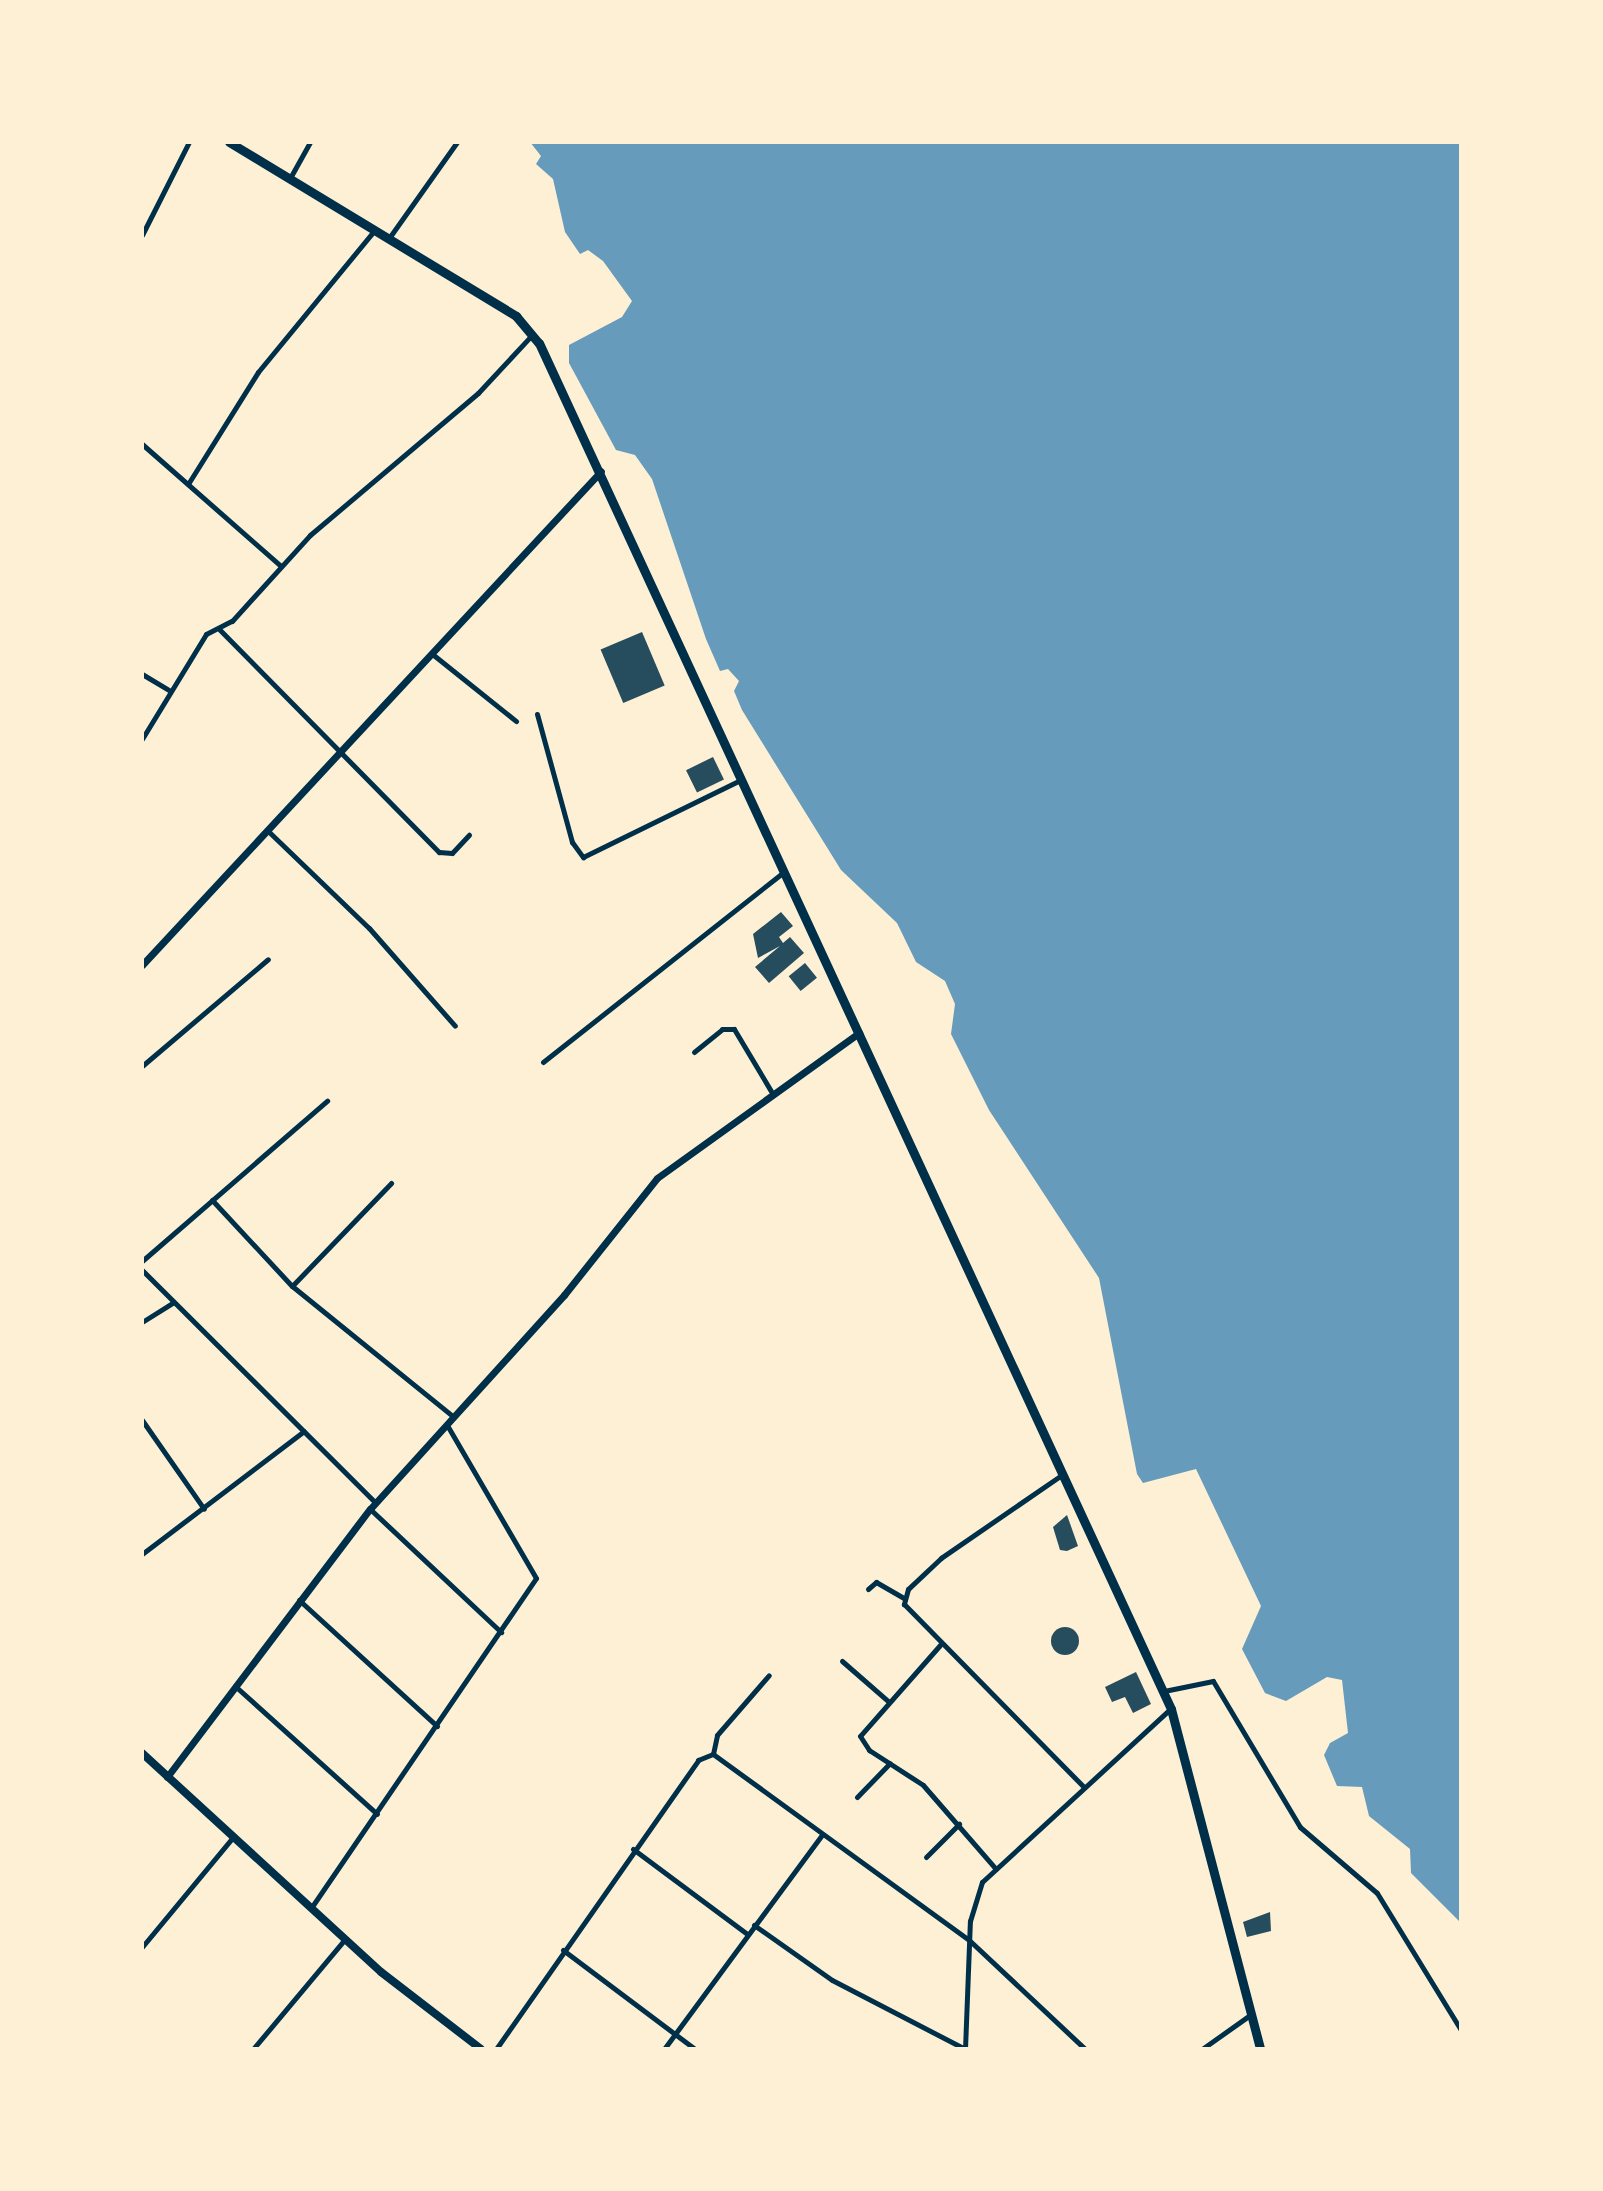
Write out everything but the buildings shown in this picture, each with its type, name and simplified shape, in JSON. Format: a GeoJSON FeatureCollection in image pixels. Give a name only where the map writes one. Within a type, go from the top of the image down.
{"type":"FeatureCollection","features":[{"type":"Feature","properties":{"kind":"main road"},"geometry":{"type":"LineString","coordinates":[[229,142],[516,316],[533,334],[602,470],[743,779],[781,874],[1065,1473],[1171,1709],[1260,2049]]}},
{"type":"Feature","properties":{"kind":"main road"},"geometry":{"type":"LineString","coordinates":[[142,1753],[310,1909],[481,2049]]}},
{"type":"Feature","properties":{"kind":"street"},"geometry":{"type":"LineString","coordinates":[[142,235],[189,142]]}},
{"type":"Feature","properties":{"kind":"street"},"geometry":{"type":"LineString","coordinates":[[289,179],[310,142]]}},
{"type":"Feature","properties":{"kind":"street"},"geometry":{"type":"LineString","coordinates":[[389,239],[457,142]]}},
{"type":"Feature","properties":{"kind":"street"},"geometry":{"type":"LineString","coordinates":[[188,484],[258,372],[375,230]]}},
{"type":"Feature","properties":{"kind":"street"},"geometry":{"type":"LineString","coordinates":[[142,739],[199,641],[220,630],[281,566],[478,393],[533,334]]}},
{"type":"Feature","properties":{"kind":"street"},"geometry":{"type":"LineString","coordinates":[[142,444],[281,566]]}},
{"type":"Feature","properties":{"kind":"street"},"geometry":{"type":"LineString","coordinates":[[142,965],[602,470]]}},
{"type":"Feature","properties":{"kind":"street"},"geometry":{"type":"LineString","coordinates":[[220,630],[439,852],[452,853],[469,835]]}},
{"type":"Feature","properties":{"kind":"street"},"geometry":{"type":"LineString","coordinates":[[431,653],[516,721]]}},
{"type":"Feature","properties":{"kind":"street"},"geometry":{"type":"LineString","coordinates":[[142,674],[169,690]]}},
{"type":"Feature","properties":{"kind":"street"},"geometry":{"type":"LineString","coordinates":[[537,714],[572,842],[583,857],[743,779]]}},
{"type":"Feature","properties":{"kind":"street"},"geometry":{"type":"LineString","coordinates":[[266,830],[369,928],[455,1026]]}},
{"type":"Feature","properties":{"kind":"street"},"geometry":{"type":"LineString","coordinates":[[543,1062],[781,874]]}},
{"type":"Feature","properties":{"kind":"street"},"geometry":{"type":"LineString","coordinates":[[142,1066],[268,959]]}},
{"type":"Feature","properties":{"kind":"street"},"geometry":{"type":"LineString","coordinates":[[694,1052],[722,1029],[734,1029],[771,1091]]}},
{"type":"Feature","properties":{"kind":"street"},"geometry":{"type":"LineString","coordinates":[[167,1777],[298,1599],[373,1506],[454,1417],[657,1178],[771,1091],[859,1033]]}},
{"type":"Feature","properties":{"kind":"street"},"geometry":{"type":"LineString","coordinates":[[142,1261],[327,1101]]}},
{"type":"Feature","properties":{"kind":"street"},"geometry":{"type":"LineString","coordinates":[[292,1286],[391,1183]]}},
{"type":"Feature","properties":{"kind":"street"},"geometry":{"type":"LineString","coordinates":[[212,1200],[292,1286],[454,1417]]}},
{"type":"Feature","properties":{"kind":"street"},"geometry":{"type":"LineString","coordinates":[[142,1270],[501,1632]]}},
{"type":"Feature","properties":{"kind":"street"},"geometry":{"type":"LineString","coordinates":[[142,1322],[172,1303]]}},
{"type":"Feature","properties":{"kind":"street"},"geometry":{"type":"LineString","coordinates":[[142,1420],[204,1509]]}},
{"type":"Feature","properties":{"kind":"street"},"geometry":{"type":"LineString","coordinates":[[310,1909],[534,1584],[536,1567],[447,1425]]}},
{"type":"Feature","properties":{"kind":"street"},"geometry":{"type":"LineString","coordinates":[[142,1554],[304,1431]]}},
{"type":"Feature","properties":{"kind":"street"},"geometry":{"type":"LineString","coordinates":[[1065,1473],[941,1558],[904,1598],[905,1611],[1084,1787]]}},
{"type":"Feature","properties":{"kind":"street"},"geometry":{"type":"LineString","coordinates":[[868,1589],[876,1582],[904,1598]]}},
{"type":"Feature","properties":{"kind":"street"},"geometry":{"type":"LineString","coordinates":[[298,1599],[437,1726]]}},
{"type":"Feature","properties":{"kind":"street"},"geometry":{"type":"LineString","coordinates":[[940,1645],[860,1736],[959,1824],[996,1869]]}},
{"type":"Feature","properties":{"kind":"street"},"geometry":{"type":"LineString","coordinates":[[842,1661],[888,1701]]}},
{"type":"Feature","properties":{"kind":"street"},"geometry":{"type":"LineString","coordinates":[[713,1754],[717,1735],[769,1675]]}},
{"type":"Feature","properties":{"kind":"street"},"geometry":{"type":"LineString","coordinates":[[1163,1692],[1213,1681],[1300,1827],[1377,1893],[1461,2030]]}},
{"type":"Feature","properties":{"kind":"street"},"geometry":{"type":"LineString","coordinates":[[234,1685],[377,1814]]}},
{"type":"Feature","properties":{"kind":"street"},"geometry":{"type":"LineString","coordinates":[[754,1925],[832,1980],[965,2049],[969,1940],[974,1900],[996,1869],[1171,1709]]}},
{"type":"Feature","properties":{"kind":"street"},"geometry":{"type":"LineString","coordinates":[[713,1754],[821,1836],[969,1940],[1085,2049]]}},
{"type":"Feature","properties":{"kind":"street"},"geometry":{"type":"LineString","coordinates":[[496,2049],[698,1760],[713,1754]]}},
{"type":"Feature","properties":{"kind":"street"},"geometry":{"type":"LineString","coordinates":[[857,1797],[891,1763]]}},
{"type":"Feature","properties":{"kind":"street"},"geometry":{"type":"LineString","coordinates":[[926,1857],[959,1824]]}},
{"type":"Feature","properties":{"kind":"street"},"geometry":{"type":"LineString","coordinates":[[664,2049],[821,1836]]}},
{"type":"Feature","properties":{"kind":"street"},"geometry":{"type":"LineString","coordinates":[[142,1947],[233,1837]]}},
{"type":"Feature","properties":{"kind":"street"},"geometry":{"type":"LineString","coordinates":[[633,1849],[747,1934]]}},
{"type":"Feature","properties":{"kind":"street"},"geometry":{"type":"LineString","coordinates":[[253,2049],[345,1939]]}},
{"type":"Feature","properties":{"kind":"street"},"geometry":{"type":"LineString","coordinates":[[563,1950],[695,2049]]}},
{"type":"Feature","properties":{"kind":"street"},"geometry":{"type":"LineString","coordinates":[[1202,2049],[1252,2013]]}},
{"type":"Feature","properties":{"kind":"water"},"geometry":{"type":"Polygon","coordinates":[[[530,142],[1461,142],[1461,1923],[1411,1873],[1410,1849],[1369,1816],[1362,1787],[1337,1786],[1324,1755],[1330,1743],[1348,1733],[1342,1680],[1327,1677],[1286,1701],[1265,1693],[1242,1649],[1261,1606],[1196,1469],[1143,1483],[1137,1474],[1099,1278],[989,1110],[951,1034],[955,1004],[945,981],[916,962],[897,923],[841,870],[742,710],[734,691],[739,681],[728,669],[720,671],[706,639],[652,479],[635,455],[616,450],[569,363],[569,345],[622,317],[632,301],[603,261],[588,250],[580,254],[565,232],[553,179],[536,164],[541,156],[530,142]]]}}]}
